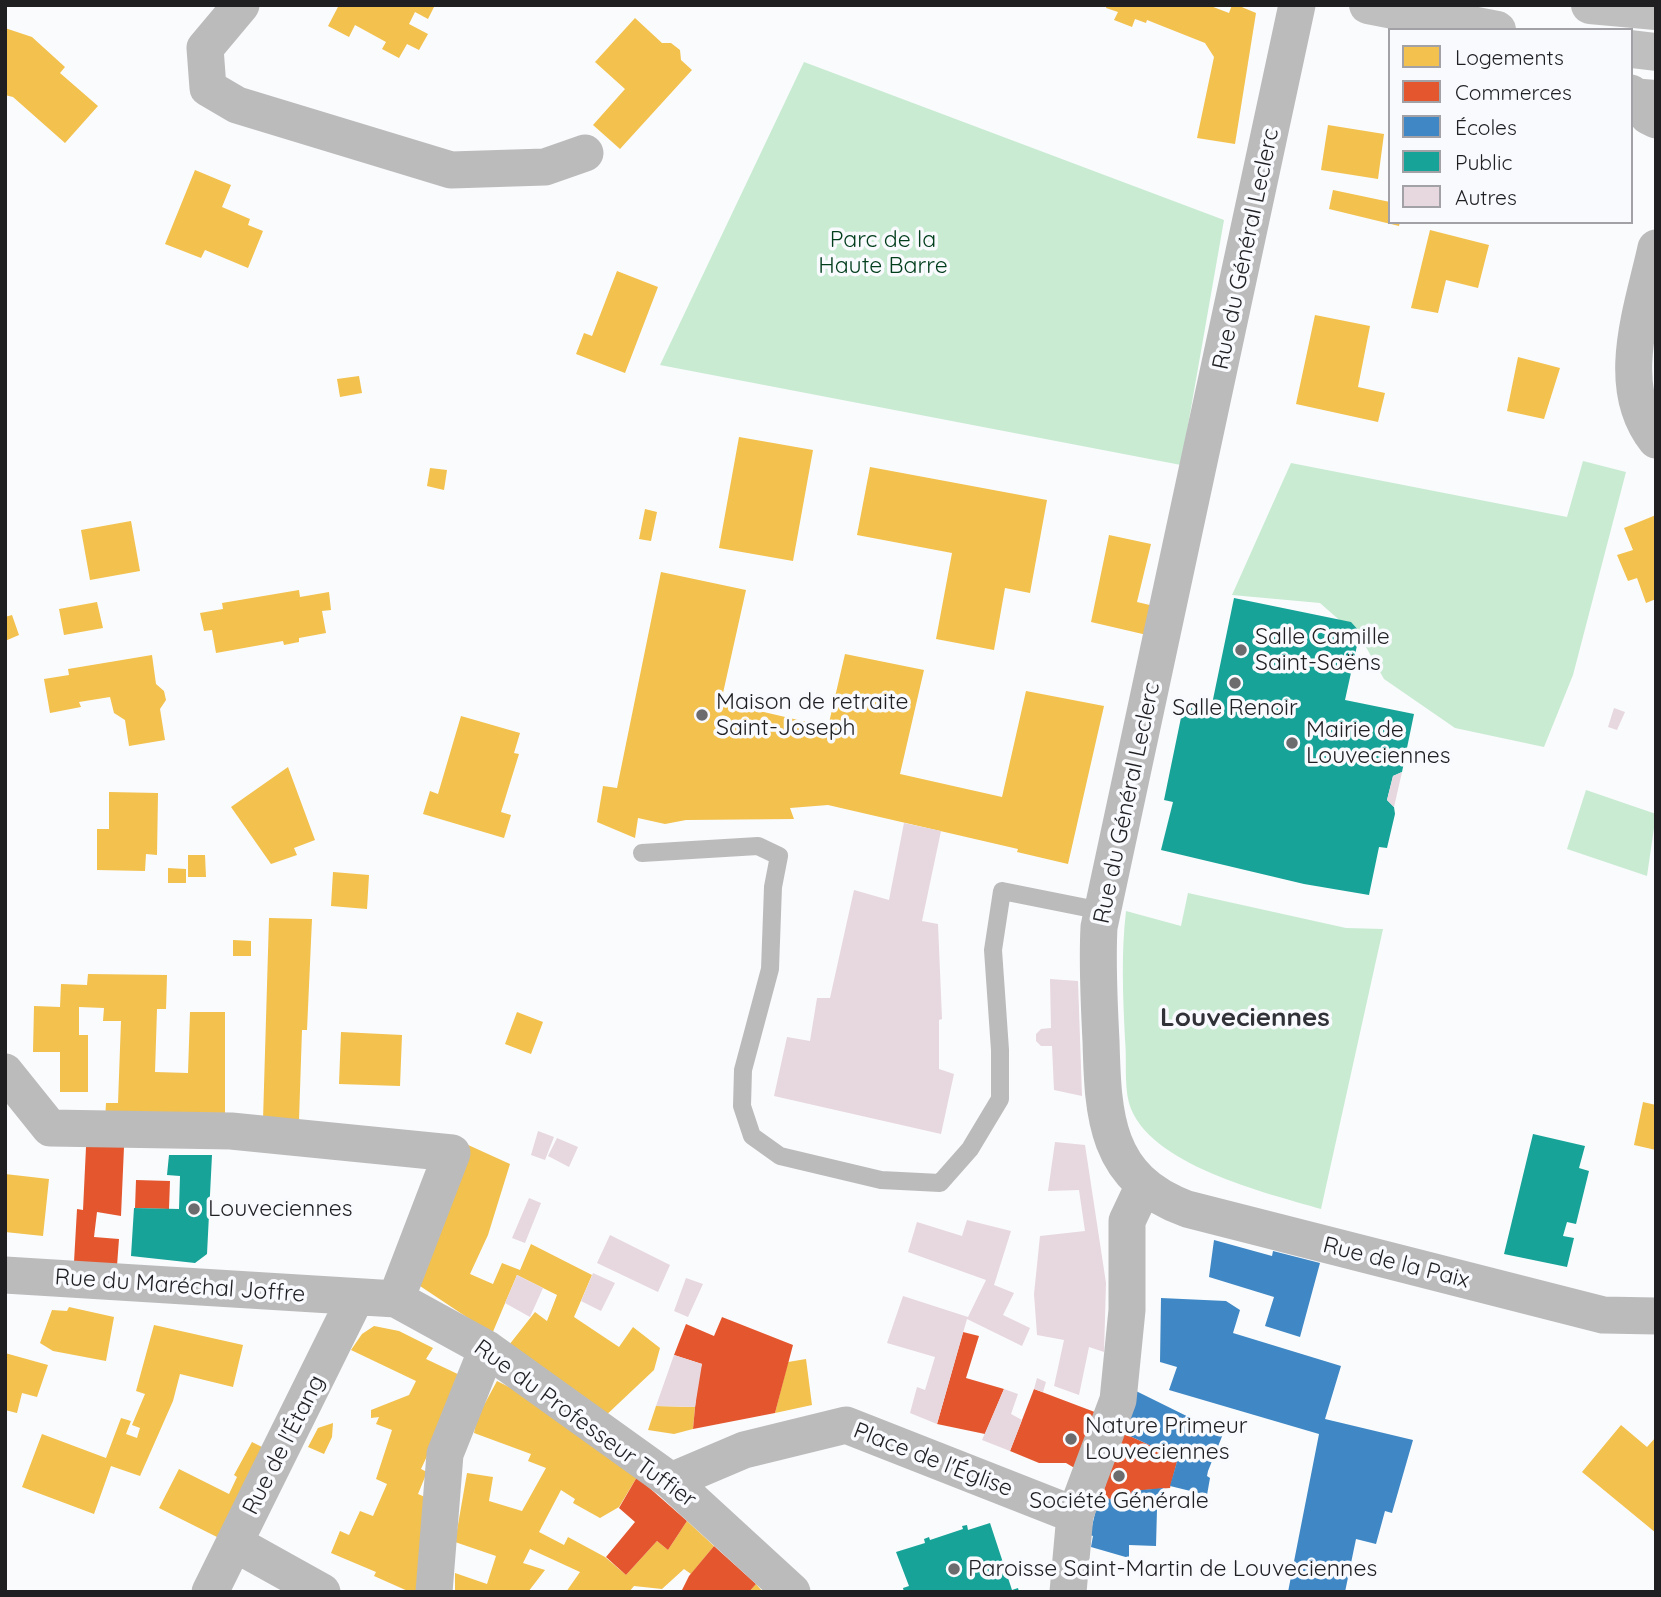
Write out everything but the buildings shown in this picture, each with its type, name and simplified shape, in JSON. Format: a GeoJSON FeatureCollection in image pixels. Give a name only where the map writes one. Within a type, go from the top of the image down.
{"type":"FeatureCollection","features":[{"type":"Feature","properties":{"kind":"main road"},"geometry":{"type":"LineString","coordinates":[[1368,5],[1487,28]]}},
{"type":"Feature","properties":{"kind":"main road"},"geometry":{"type":"LineString","coordinates":[[1590,5],[1656,11]]}},
{"type":"Feature","properties":{"kind":"main road"},"geometry":{"type":"LineString","coordinates":[[1633,49],[1656,52]]}},
{"type":"Feature","properties":{"kind":"street"},"geometry":{"type":"LineString","coordinates":[[241,5],[205,48],[208,88],[237,105],[451,170],[545,167],[585,152]]}},
{"type":"Feature","properties":{"kind":"street","name":"Rue du Général Leclerc"},"geometry":{"type":"LineString","coordinates":[[1144,1185],[1118,1152],[1104,1112],[1098,959],[1102,911],[1297,5]]}},
{"type":"Feature","properties":{"kind":"street"},"geometry":{"type":"LineString","coordinates":[[1633,96],[1648,116],[1656,120]]}},
{"type":"Feature","properties":{"kind":"street"},"geometry":{"type":"LineString","coordinates":[[1656,248],[1633,350],[1636,402],[1656,440]]}},
{"type":"Feature","properties":{"kind":"street"},"geometry":{"type":"LineString","coordinates":[[5,1072],[50,1128],[230,1131],[452,1153],[396,1299]]}},
{"type":"Feature","properties":{"kind":"street"},"geometry":{"type":"LineString","coordinates":[[1068,1592],[1074,1515],[1118,1400],[1127,1310],[1127,1221],[1144,1185]]}},
{"type":"Feature","properties":{"kind":"street","name":"Rue de la Paix"},"geometry":{"type":"LineString","coordinates":[[1144,1185],[1175,1205],[1200,1213],[1603,1315],[1656,1316]]}},
{"type":"Feature","properties":{"kind":"street","name":"Rue du Maréchal Joffre"},"geometry":{"type":"LineString","coordinates":[[5,1275],[356,1297]]}},
{"type":"Feature","properties":{"kind":"street","name":"Rue du Professeur Tuffier"},"geometry":{"type":"LineString","coordinates":[[356,1297],[396,1299],[487,1349],[671,1481],[792,1592]]}},
{"type":"Feature","properties":{"kind":"street","name":"Rue de l'Étang"},"geometry":{"type":"LineString","coordinates":[[210,1592],[356,1297]]}},
{"type":"Feature","properties":{"kind":"street"},"geometry":{"type":"LineString","coordinates":[[434,1592],[445,1454],[487,1349]]}},
{"type":"Feature","properties":{"kind":"street","name":"Place de l'Église"},"geometry":{"type":"LineString","coordinates":[[671,1481],[744,1450],[846,1425],[1074,1515]]}},
{"type":"Feature","properties":{"kind":"street"},"geometry":{"type":"LineString","coordinates":[[234,1543],[322,1592]]}},
{"type":"Feature","properties":{"kind":"lane"},"geometry":{"type":"LineString","coordinates":[[1633,87],[1656,89]]}},
{"type":"Feature","properties":{"kind":"lane"},"geometry":{"type":"LineString","coordinates":[[642,853],[758,846],[779,856],[773,887],[771,969],[743,1070],[742,1106],[752,1136],[780,1156],[881,1180],[940,1182],[970,1149],[1000,1099],[1000,1049],[993,950],[1002,891],[1102,911]]}},
{"type":"Feature","properties":{"kind":"green space","name":"Parc de la Haute Barre"},"geometry":{"type":"Polygon","coordinates":[[[804,62],[1224,220],[1181,465],[660,365],[804,62]]]}},
{"type":"Feature","properties":{"kind":"green space"},"geometry":{"type":"Polygon","coordinates":[[[1583,461],[1626,472],[1573,675],[1544,747],[1455,728],[1384,679],[1362,640],[1320,603],[1232,595],[1291,463],[1567,517],[1583,461]]]}},
{"type":"Feature","properties":{"kind":"green space"},"geometry":{"type":"Polygon","coordinates":[[[1586,790],[1656,814],[1647,876],[1567,849],[1586,790]]]}},
{"type":"Feature","properties":{"kind":"green space"},"geometry":{"type":"Polygon","coordinates":[[[1188,893],[1346,928],[1383,929],[1321,1209],[1241,1185],[1183,1160],[1140,1125],[1129,1103],[1123,991],[1126,911],[1181,926],[1188,893]]]}},
{"type":"Feature","properties":{"kind":"place","name":"Salle Camille Saint-Saëns"},"geometry":{"type":"Point","coordinates":[1241,650]}},
{"type":"Feature","properties":{"kind":"place","name":"Salle Renoir"},"geometry":{"type":"Point","coordinates":[1235,683]}},
{"type":"Feature","properties":{"kind":"place","name":"Maison de retraite Saint-Joseph"},"geometry":{"type":"Point","coordinates":[702,715]}},
{"type":"Feature","properties":{"kind":"place","name":"Mairie de Louveciennes"},"geometry":{"type":"Point","coordinates":[1292,743]}},
{"type":"Feature","properties":{"kind":"place","name":"Louveciennes"},"geometry":{"type":"Point","coordinates":[194,1209]}},
{"type":"Feature","properties":{"kind":"place","name":"Nature Primeur Louveciennes"},"geometry":{"type":"Point","coordinates":[1071,1439]}},
{"type":"Feature","properties":{"kind":"place","name":"Société Générale"},"geometry":{"type":"Point","coordinates":[1119,1476]}},
{"type":"Feature","properties":{"kind":"place","name":"Paroisse Saint-Martin de Louveciennes"},"geometry":{"type":"Point","coordinates":[954,1569]}},
{"type":"Feature","properties":{"kind":"district","name":"Louveciennes"},"geometry":{"type":"Point","coordinates":[1245,1018]}}]}
